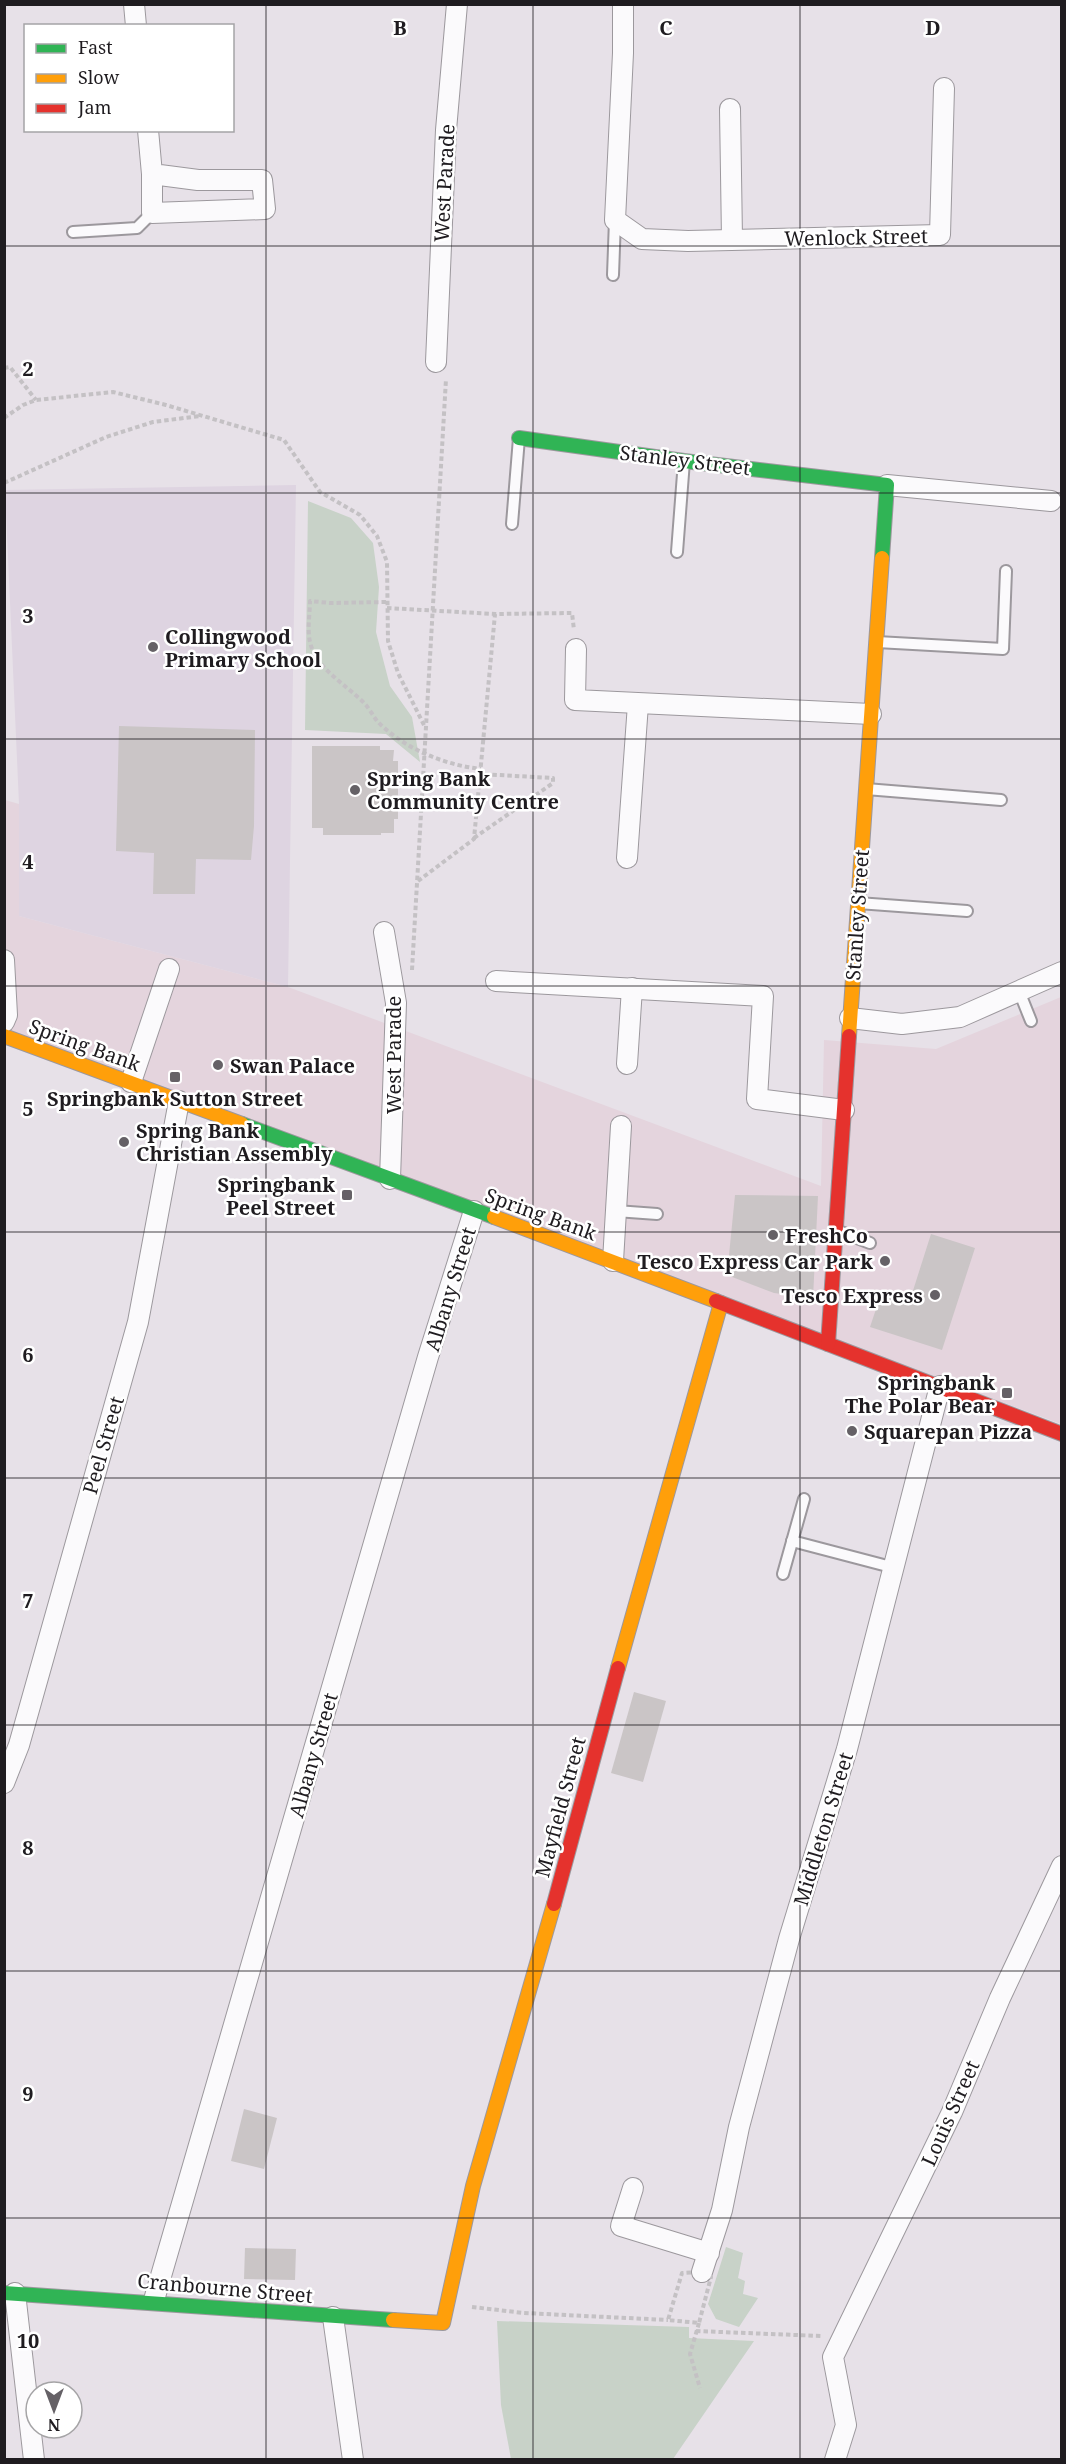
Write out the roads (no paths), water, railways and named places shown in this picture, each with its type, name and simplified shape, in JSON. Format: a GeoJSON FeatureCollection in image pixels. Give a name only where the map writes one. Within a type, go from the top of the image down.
{"type":"FeatureCollection","features":[{"type":"Feature","properties":{"kind":"street"},"geometry":{"type":"LineString","coordinates":[[134,4],[136,24]]}},
{"type":"Feature","properties":{"kind":"street","name":"West Parade"},"geometry":{"type":"LineString","coordinates":[[436,362],[446,130],[457,4]]}},
{"type":"Feature","properties":{"kind":"street"},"geometry":{"type":"LineString","coordinates":[[615,220],[623,53],[623,4]]}},
{"type":"Feature","properties":{"kind":"street","name":"Wenlock Street"},"geometry":{"type":"LineString","coordinates":[[615,220],[642,239],[688,241],[940,235],[944,88]]}},
{"type":"Feature","properties":{"kind":"street"},"geometry":{"type":"LineString","coordinates":[[730,109],[732,239]]}},
{"type":"Feature","properties":{"kind":"street"},"geometry":{"type":"LineString","coordinates":[[147,132],[152,174],[152,213],[266,209],[262,180],[198,180],[152,174]]}},
{"type":"Feature","properties":{"kind":"street","name":"Stanley Street"},"geometry":{"type":"LineString","coordinates":[[519,438],[684,461],[887,485],[1051,501]]}},
{"type":"Feature","properties":{"kind":"street","name":"Stanley Street"},"geometry":{"type":"LineString","coordinates":[[828,1344],[887,485]]}},
{"type":"Feature","properties":{"kind":"street"},"geometry":{"type":"LineString","coordinates":[[576,649],[575,700],[872,714]]}},
{"type":"Feature","properties":{"kind":"street"},"geometry":{"type":"LineString","coordinates":[[627,858],[638,704]]}},
{"type":"Feature","properties":{"kind":"street","name":"West Parade"},"geometry":{"type":"LineString","coordinates":[[384,932],[396,1003],[390,1179]]}},
{"type":"Feature","properties":{"kind":"street"},"geometry":{"type":"LineString","coordinates":[[4,960],[7,1015],[4,1022]]}},
{"type":"Feature","properties":{"kind":"street"},"geometry":{"type":"LineString","coordinates":[[131,1082],[169,969]]}},
{"type":"Feature","properties":{"kind":"street"},"geometry":{"type":"LineString","coordinates":[[850,1018],[902,1024],[960,1017],[1062,972]]}},
{"type":"Feature","properties":{"kind":"street"},"geometry":{"type":"LineString","coordinates":[[496,981],[763,996],[757,1099],[844,1110]]}},
{"type":"Feature","properties":{"kind":"street"},"geometry":{"type":"LineString","coordinates":[[627,1064],[632,988]]}},
{"type":"Feature","properties":{"kind":"street","name":"Spring Bank"},"geometry":{"type":"LineString","coordinates":[[4,1036],[613,1261],[1062,1434]]}},
{"type":"Feature","properties":{"kind":"street","name":"Peel Street"},"geometry":{"type":"LineString","coordinates":[[4,1783],[19,1744],[138,1322],[180,1101]]}},
{"type":"Feature","properties":{"kind":"street"},"geometry":{"type":"LineString","coordinates":[[613,1261],[621,1126]]}},
{"type":"Feature","properties":{"kind":"street","name":"Albany Street"},"geometry":{"type":"LineString","coordinates":[[154,2300],[428,1357],[474,1211]]}},
{"type":"Feature","properties":{"kind":"street","name":"Mayfield Street"},"geometry":{"type":"LineString","coordinates":[[443,2323],[473,2186],[538,1963],[588,1774],[721,1303]]}},
{"type":"Feature","properties":{"kind":"street","name":"Middleton Street"},"geometry":{"type":"LineString","coordinates":[[702,2272],[722,2210],[739,2127],[783,1961],[847,1749],[940,1386]]}},
{"type":"Feature","properties":{"kind":"street","name":"Louis Street"},"geometry":{"type":"LineString","coordinates":[[835,2460],[846,2425],[837,2350],[952,2112],[1000,1998],[1062,1866]]}},
{"type":"Feature","properties":{"kind":"street"},"geometry":{"type":"LineString","coordinates":[[633,2188],[621,2226],[709,2253]]}},
{"type":"Feature","properties":{"kind":"street"},"geometry":{"type":"LineString","coordinates":[[10,2293],[34,2460]]}},
{"type":"Feature","properties":{"kind":"street","name":"Cranbourne Street"},"geometry":{"type":"LineString","coordinates":[[10,2293],[154,2300],[333,2317],[443,2323]]}},
{"type":"Feature","properties":{"kind":"street"},"geometry":{"type":"LineString","coordinates":[[333,2317],[353,2460]]}},
{"type":"Feature","properties":{"kind":"lane"},"geometry":{"type":"LineString","coordinates":[[73,232],[137,228],[152,213]]}},
{"type":"Feature","properties":{"kind":"lane"},"geometry":{"type":"LineString","coordinates":[[613,275],[615,220]]}},
{"type":"Feature","properties":{"kind":"lane"},"geometry":{"type":"LineString","coordinates":[[512,524],[519,438]]}},
{"type":"Feature","properties":{"kind":"lane"},"geometry":{"type":"LineString","coordinates":[[677,552],[684,461]]}},
{"type":"Feature","properties":{"kind":"lane"},"geometry":{"type":"LineString","coordinates":[[876,642],[1003,649],[1006,571]]}},
{"type":"Feature","properties":{"kind":"lane"},"geometry":{"type":"LineString","coordinates":[[866,789],[1002,800]]}},
{"type":"Feature","properties":{"kind":"lane"},"geometry":{"type":"LineString","coordinates":[[858,903],[967,911]]}},
{"type":"Feature","properties":{"kind":"lane"},"geometry":{"type":"LineString","coordinates":[[1019,991],[1031,1021]]}},
{"type":"Feature","properties":{"kind":"lane"},"geometry":{"type":"LineString","coordinates":[[616,1211],[657,1214]]}},
{"type":"Feature","properties":{"kind":"lane"},"geometry":{"type":"LineString","coordinates":[[836,1230],[870,1243]]}},
{"type":"Feature","properties":{"kind":"lane"},"geometry":{"type":"LineString","coordinates":[[783,1574],[804,1499]]}},
{"type":"Feature","properties":{"kind":"lane"},"geometry":{"type":"LineString","coordinates":[[792,1541],[895,1568]]}},
{"type":"Feature","properties":{"kind":"place","name":"Collingwood Primary School"},"geometry":{"type":"Point","coordinates":[153,647]}},
{"type":"Feature","properties":{"kind":"place","name":"Spring Bank Community Centre"},"geometry":{"type":"Point","coordinates":[355,790]}},
{"type":"Feature","properties":{"kind":"place","name":"Swan Palace"},"geometry":{"type":"Point","coordinates":[218,1065]}},
{"type":"Feature","properties":{"kind":"place","name":"Springbank Sutton Street"},"geometry":{"type":"Point","coordinates":[175,1077]}},
{"type":"Feature","properties":{"kind":"place","name":"Spring Bank Christian Assembly"},"geometry":{"type":"Point","coordinates":[124,1142]}},
{"type":"Feature","properties":{"kind":"place","name":"Springbank Peel Street"},"geometry":{"type":"Point","coordinates":[347,1195]}},
{"type":"Feature","properties":{"kind":"place","name":"FreshCo"},"geometry":{"type":"Point","coordinates":[773,1235]}},
{"type":"Feature","properties":{"kind":"place","name":"Tesco Express Car Park"},"geometry":{"type":"Point","coordinates":[885,1261]}},
{"type":"Feature","properties":{"kind":"place","name":"Tesco Express"},"geometry":{"type":"Point","coordinates":[935,1295]}},
{"type":"Feature","properties":{"kind":"place","name":"Springbank The Polar Bear"},"geometry":{"type":"Point","coordinates":[1007,1393]}},
{"type":"Feature","properties":{"kind":"place","name":"Squarepan Pizza"},"geometry":{"type":"Point","coordinates":[852,1431]}}]}
